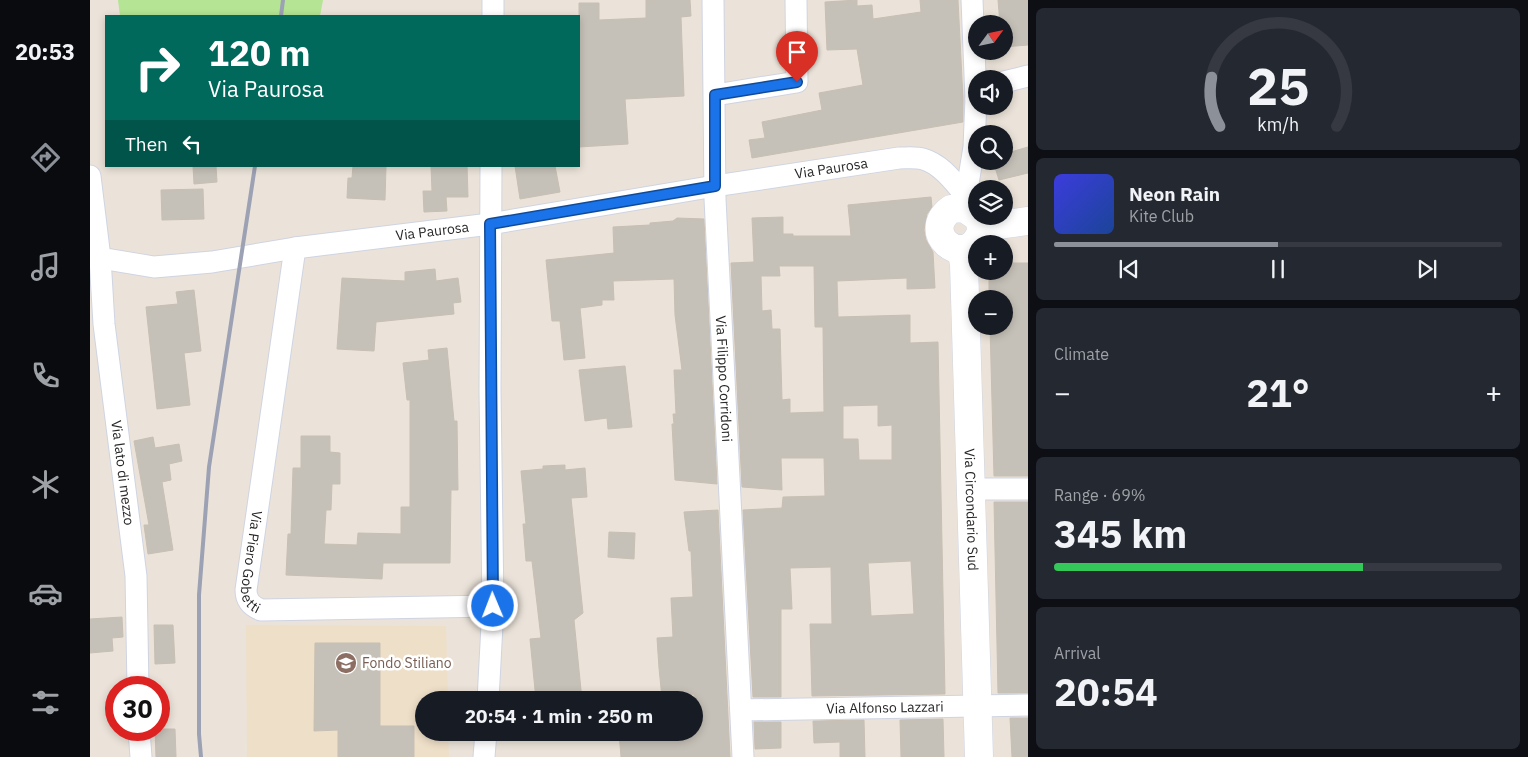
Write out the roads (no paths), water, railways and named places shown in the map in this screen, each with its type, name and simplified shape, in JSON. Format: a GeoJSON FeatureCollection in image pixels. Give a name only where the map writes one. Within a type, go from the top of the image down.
{"type":"FeatureCollection","features":[{"type":"Feature","properties":{"kind":"street"},"geometry":{"type":"LineString","coordinates":[[493,0],[493,15]]}},
{"type":"Feature","properties":{"kind":"street","name":"Via Filippo Corridoni"},"geometry":{"type":"LineString","coordinates":[[712,0],[715,186],[743,757]]}},
{"type":"Feature","properties":{"kind":"street"},"geometry":{"type":"LineString","coordinates":[[715,95],[797,82],[796,0]]}},
{"type":"Feature","properties":{"kind":"street"},"geometry":{"type":"LineString","coordinates":[[972,0],[975,70]]}},
{"type":"Feature","properties":{"kind":"street"},"geometry":{"type":"LineString","coordinates":[[1013,80],[1028,76]]}},
{"type":"Feature","properties":{"kind":"street"},"geometry":{"type":"LineString","coordinates":[[974,180],[975,115]]}},
{"type":"Feature","properties":{"kind":"street","name":"Via Paurosa"},"geometry":{"type":"LineString","coordinates":[[100,258],[154,267],[212,262],[295,248],[490,224],[715,186],[899,158],[922,158],[932,162],[942,169],[968,206]]}},
{"type":"Feature","properties":{"kind":"street"},"geometry":{"type":"LineString","coordinates":[[488,691],[493,606],[491,167]]}},
{"type":"Feature","properties":{"kind":"street"},"geometry":{"type":"LineString","coordinates":[[90,176],[100,258]]}},
{"type":"Feature","properties":{"kind":"street"},"geometry":{"type":"LineString","coordinates":[[968,212],[951,210],[945,214],[939,226],[942,240],[962,257],[980,235],[977,225]]}},
{"type":"Feature","properties":{"kind":"street"},"geometry":{"type":"LineString","coordinates":[[1013,219],[1028,221]]}},
{"type":"Feature","properties":{"kind":"street","name":"Via Piero Gobetti"},"geometry":{"type":"LineString","coordinates":[[295,248],[246,590],[248,601],[261,610],[493,606]]}},
{"type":"Feature","properties":{"kind":"street","name":"Via Circondario Sud"},"geometry":{"type":"LineString","coordinates":[[962,257],[979,757]]}},
{"type":"Feature","properties":{"kind":"street","name":"Via lato di mezzo"},"geometry":{"type":"LineString","coordinates":[[100,258],[97,325],[136,576],[138,676]]}},
{"type":"Feature","properties":{"kind":"street"},"geometry":{"type":"LineString","coordinates":[[970,489],[1028,489]]}},
{"type":"Feature","properties":{"kind":"street","name":"Via Alfonso Lazzari"},"geometry":{"type":"LineString","coordinates":[[741,710],[1028,705]]}},
{"type":"Feature","properties":{"kind":"street"},"geometry":{"type":"LineString","coordinates":[[139,741],[140,757]]}},
{"type":"Feature","properties":{"kind":"street"},"geometry":{"type":"LineString","coordinates":[[484,757],[485,741]]}},
{"type":"Feature","properties":{"kind":"railway"},"geometry":{"type":"LineString","coordinates":[[281,15],[283,0]]}},
{"type":"Feature","properties":{"kind":"railway"},"geometry":{"type":"LineString","coordinates":[[201,757],[199,734],[199,595],[209,467],[255,167]]}},
{"type":"Feature","properties":{"kind":"place","name":"Fondo Stiliano"},"geometry":{"type":"Point","coordinates":[346,663]}}]}
